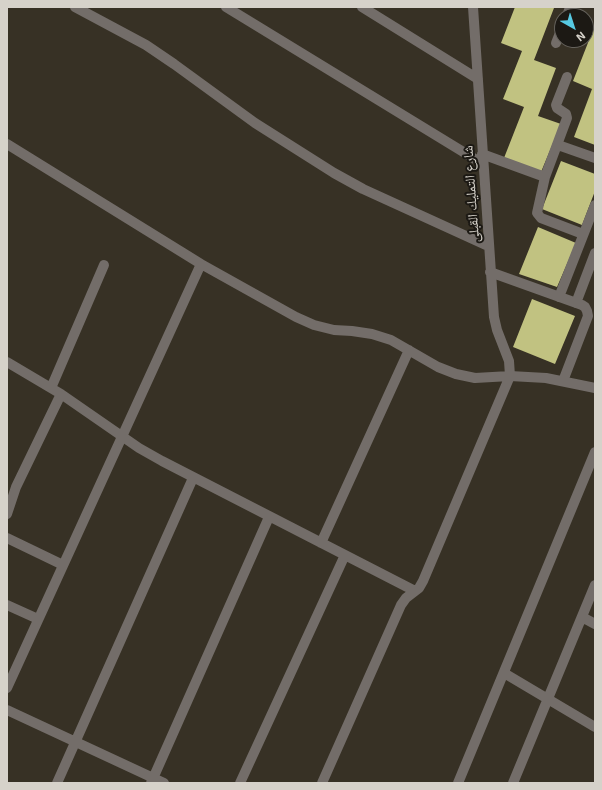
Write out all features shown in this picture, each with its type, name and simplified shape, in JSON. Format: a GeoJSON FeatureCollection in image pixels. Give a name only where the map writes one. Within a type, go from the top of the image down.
{"type":"FeatureCollection","features":[{"type":"Feature","properties":{"kind":"street"},"geometry":{"type":"LineString","coordinates":[[75,7],[146,45],[255,124],[334,173],[363,189],[488,246]]}},
{"type":"Feature","properties":{"kind":"street"},"geometry":{"type":"LineString","coordinates":[[226,7],[483,164]]}},
{"type":"Feature","properties":{"kind":"street"},"geometry":{"type":"LineString","coordinates":[[362,7],[478,79]]}},
{"type":"Feature","properties":{"kind":"street","name":"شارع التمليك القبلى"},"geometry":{"type":"LineString","coordinates":[[473,7],[494,317],[497,330],[509,361],[510,376]]}},
{"type":"Feature","properties":{"kind":"street"},"geometry":{"type":"LineString","coordinates":[[567,77],[556,105],[567,118],[545,177],[537,211],[541,218],[583,234]]}},
{"type":"Feature","properties":{"kind":"street"},"geometry":{"type":"LineString","coordinates":[[7,144],[201,264],[296,317],[314,325],[334,330],[372,334],[391,340],[438,367],[456,374],[475,378],[510,376],[534,377],[563,381],[595,388]]}},
{"type":"Feature","properties":{"kind":"street"},"geometry":{"type":"LineString","coordinates":[[558,145],[595,158]]}},
{"type":"Feature","properties":{"kind":"street"},"geometry":{"type":"LineString","coordinates":[[482,154],[545,177]]}},
{"type":"Feature","properties":{"kind":"street"},"geometry":{"type":"LineString","coordinates":[[559,297],[595,205]]}},
{"type":"Feature","properties":{"kind":"street"},"geometry":{"type":"LineString","coordinates":[[576,303],[592,268],[595,253]]}},
{"type":"Feature","properties":{"kind":"street"},"geometry":{"type":"LineString","coordinates":[[7,688],[201,264]]}},
{"type":"Feature","properties":{"kind":"street"},"geometry":{"type":"LineString","coordinates":[[51,388],[104,265]]}},
{"type":"Feature","properties":{"kind":"street"},"geometry":{"type":"LineString","coordinates":[[490,272],[585,307],[588,316],[563,381]]}},
{"type":"Feature","properties":{"kind":"street"},"geometry":{"type":"LineString","coordinates":[[321,543],[409,350]]}},
{"type":"Feature","properties":{"kind":"street"},"geometry":{"type":"LineString","coordinates":[[8,365],[61,394],[139,448],[193,478],[415,591]]}},
{"type":"Feature","properties":{"kind":"street"},"geometry":{"type":"LineString","coordinates":[[322,783],[401,605],[408,595],[415,591],[423,581],[510,376]]}},
{"type":"Feature","properties":{"kind":"street"},"geometry":{"type":"LineString","coordinates":[[7,514],[16,487],[61,394]]}},
{"type":"Feature","properties":{"kind":"street"},"geometry":{"type":"LineString","coordinates":[[458,783],[595,452]]}},
{"type":"Feature","properties":{"kind":"street"},"geometry":{"type":"LineString","coordinates":[[57,783],[193,478]]}},
{"type":"Feature","properties":{"kind":"street"},"geometry":{"type":"LineString","coordinates":[[152,780],[269,517]]}},
{"type":"Feature","properties":{"kind":"street"},"geometry":{"type":"LineString","coordinates":[[7,538],[63,565]]}},
{"type":"Feature","properties":{"kind":"street"},"geometry":{"type":"LineString","coordinates":[[240,783],[345,555]]}},
{"type":"Feature","properties":{"kind":"street"},"geometry":{"type":"LineString","coordinates":[[513,783],[595,585]]}},
{"type":"Feature","properties":{"kind":"street"},"geometry":{"type":"LineString","coordinates":[[7,605],[38,619]]}},
{"type":"Feature","properties":{"kind":"street"},"geometry":{"type":"LineString","coordinates":[[582,617],[595,624]]}},
{"type":"Feature","properties":{"kind":"street"},"geometry":{"type":"LineString","coordinates":[[504,673],[595,727]]}},
{"type":"Feature","properties":{"kind":"street"},"geometry":{"type":"LineString","coordinates":[[7,710],[152,780],[164,783]]}},
{"type":"Feature","properties":{"kind":"building"},"geometry":{"type":"Polygon","coordinates":[[[515,7],[554,8],[534,60],[556,68],[538,116],[561,124],[541,172],[504,158],[524,107],[503,99],[522,51],[501,43],[515,7]]]}},
{"type":"Feature","properties":{"kind":"building"},"geometry":{"type":"Polygon","coordinates":[[[595,30],[595,145],[574,137],[592,89],[573,81],[586,48],[594,48],[595,30]]]}},
{"type":"Feature","properties":{"kind":"building"},"geometry":{"type":"Polygon","coordinates":[[[561,161],[595,174],[595,191],[582,225],[542,209],[561,161]]]}},
{"type":"Feature","properties":{"kind":"building"},"geometry":{"type":"Polygon","coordinates":[[[538,227],[576,243],[557,287],[519,274],[538,227]]]}},
{"type":"Feature","properties":{"kind":"building"},"geometry":{"type":"Polygon","coordinates":[[[532,299],[575,316],[555,364],[513,347],[532,299]]]}}]}
